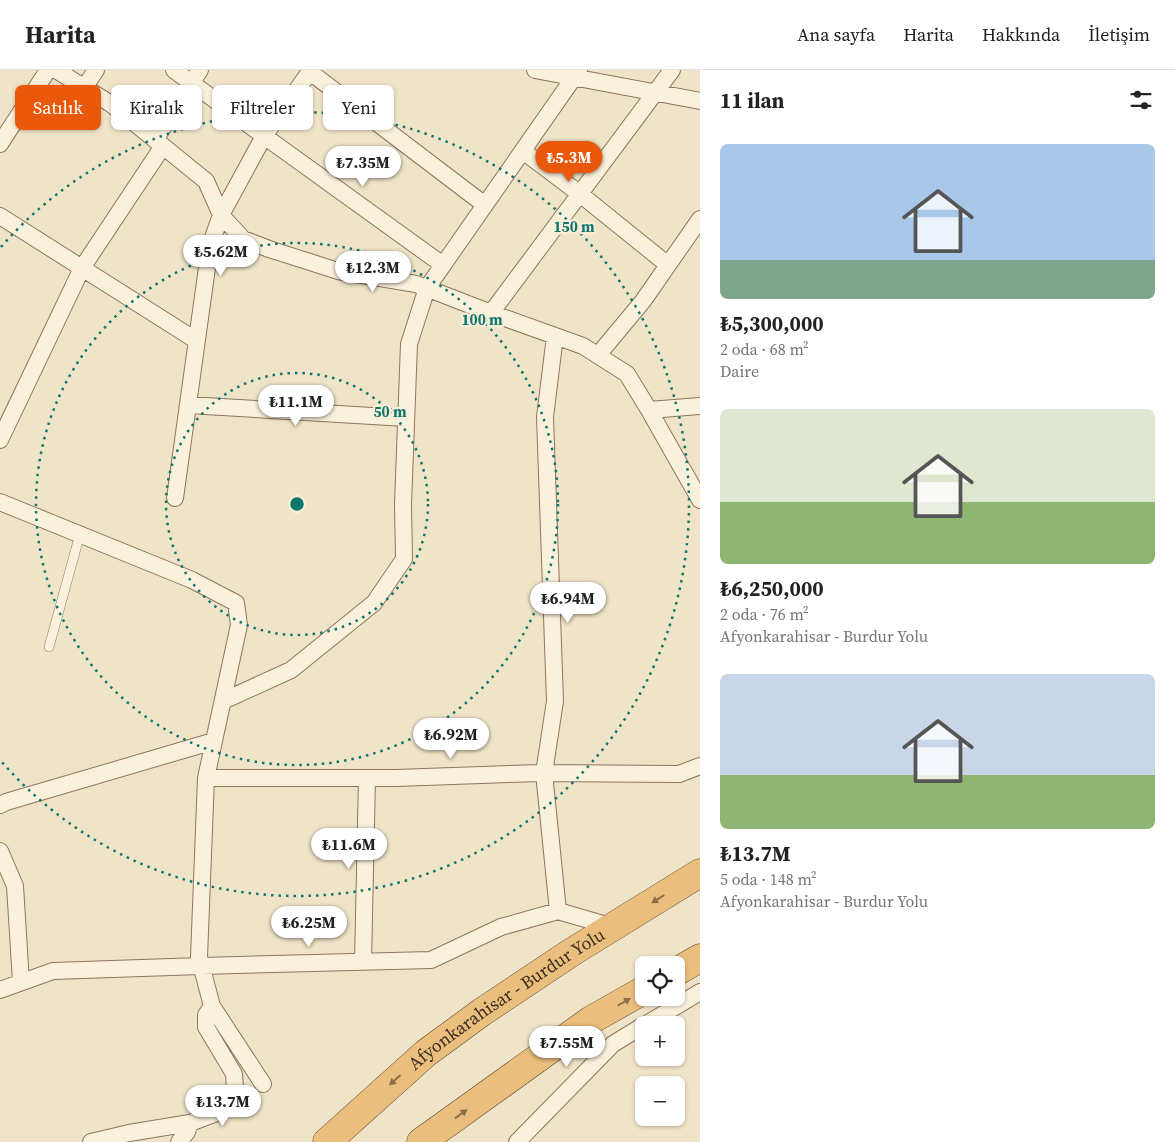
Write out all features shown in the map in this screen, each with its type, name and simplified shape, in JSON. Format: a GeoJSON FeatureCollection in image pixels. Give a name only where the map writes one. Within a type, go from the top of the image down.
{"type":"FeatureCollection","features":[{"type":"Feature","properties":{"kind":"highway","name":"Afyonkarahisar - Burdur Yolu"},"geometry":{"type":"LineString","coordinates":[[328,1142],[426,1053],[482,1012],[572,952],[700,874]]}},
{"type":"Feature","properties":{"kind":"highway"},"geometry":{"type":"LineString","coordinates":[[685,967],[700,958]]}},
{"type":"Feature","properties":{"kind":"highway"},"geometry":{"type":"LineString","coordinates":[[422,1142],[591,1020],[635,995]]}},
{"type":"Feature","properties":{"kind":"street"},"geometry":{"type":"LineString","coordinates":[[0,144],[48,70]]}},
{"type":"Feature","properties":{"kind":"street"},"geometry":{"type":"LineString","coordinates":[[56,70],[79,85]]}},
{"type":"Feature","properties":{"kind":"street"},"geometry":{"type":"LineString","coordinates":[[86,85],[96,70]]}},
{"type":"Feature","properties":{"kind":"street"},"geometry":{"type":"LineString","coordinates":[[174,70],[196,76],[264,136],[443,265]]}},
{"type":"Feature","properties":{"kind":"street"},"geometry":{"type":"LineString","coordinates":[[535,70],[576,74],[656,93],[700,101]]}},
{"type":"Feature","properties":{"kind":"street"},"geometry":{"type":"LineString","coordinates":[[491,313],[672,70]]}},
{"type":"Feature","properties":{"kind":"street"},"geometry":{"type":"LineString","coordinates":[[175,498],[210,246],[221,215],[264,136],[310,71],[485,205]]}},
{"type":"Feature","properties":{"kind":"street"},"geometry":{"type":"LineString","coordinates":[[223,701],[290,670],[374,603],[404,559],[403,504],[409,344],[427,288],[576,74]]}},
{"type":"Feature","properties":{"kind":"street"},"geometry":{"type":"LineString","coordinates":[[0,440],[82,268],[159,143],[196,76]]}},
{"type":"Feature","properties":{"kind":"street"},"geometry":{"type":"LineString","coordinates":[[101,98],[206,181],[221,215],[243,239],[338,271],[416,284],[582,346],[627,374],[700,500]]}},
{"type":"Feature","properties":{"kind":"street"},"geometry":{"type":"LineString","coordinates":[[523,151],[668,265]]}},
{"type":"Feature","properties":{"kind":"street"},"geometry":{"type":"LineString","coordinates":[[0,216],[197,341]]}},
{"type":"Feature","properties":{"kind":"street"},"geometry":{"type":"LineString","coordinates":[[598,355],[643,301],[700,219]]}},
{"type":"Feature","properties":{"kind":"street"},"geometry":{"type":"LineString","coordinates":[[555,336],[546,417],[555,700],[544,773],[558,910]]}},
{"type":"Feature","properties":{"kind":"street"},"geometry":{"type":"LineString","coordinates":[[188,405],[406,418]]}},
{"type":"Feature","properties":{"kind":"street"},"geometry":{"type":"LineString","coordinates":[[649,410],[700,406]]}},
{"type":"Feature","properties":{"kind":"street"},"geometry":{"type":"LineString","coordinates":[[0,502],[192,580],[236,603],[239,625],[206,778],[199,957],[212,1006],[263,1084]]}},
{"type":"Feature","properties":{"kind":"street"},"geometry":{"type":"LineString","coordinates":[[0,805],[214,742]]}},
{"type":"Feature","properties":{"kind":"street"},"geometry":{"type":"LineString","coordinates":[[206,778],[396,778],[544,773],[679,774],[700,766]]}},
{"type":"Feature","properties":{"kind":"street"},"geometry":{"type":"LineString","coordinates":[[363,962],[367,778]]}},
{"type":"Feature","properties":{"kind":"street"},"geometry":{"type":"LineString","coordinates":[[0,851],[15,886],[21,982]]}},
{"type":"Feature","properties":{"kind":"street"},"geometry":{"type":"LineString","coordinates":[[0,990],[53,971],[431,960],[501,927],[558,910],[613,927]]}},
{"type":"Feature","properties":{"kind":"street"},"geometry":{"type":"LineString","coordinates":[[659,1016],[700,992]]}},
{"type":"Feature","properties":{"kind":"street"},"geometry":{"type":"LineString","coordinates":[[91,1142],[129,1133],[190,1124],[219,1112],[235,1088],[234,1074],[206,1026],[206,1015],[212,1006]]}},
{"type":"Feature","properties":{"kind":"street"},"geometry":{"type":"LineString","coordinates":[[517,1142],[612,1044],[635,1030]]}},
{"type":"Feature","properties":{"kind":"street"},"geometry":{"type":"LineString","coordinates":[[179,1142],[187,1132],[190,1124]]}},
{"type":"Feature","properties":{"kind":"lane"},"geometry":{"type":"LineString","coordinates":[[49,647],[80,534]]}}]}
